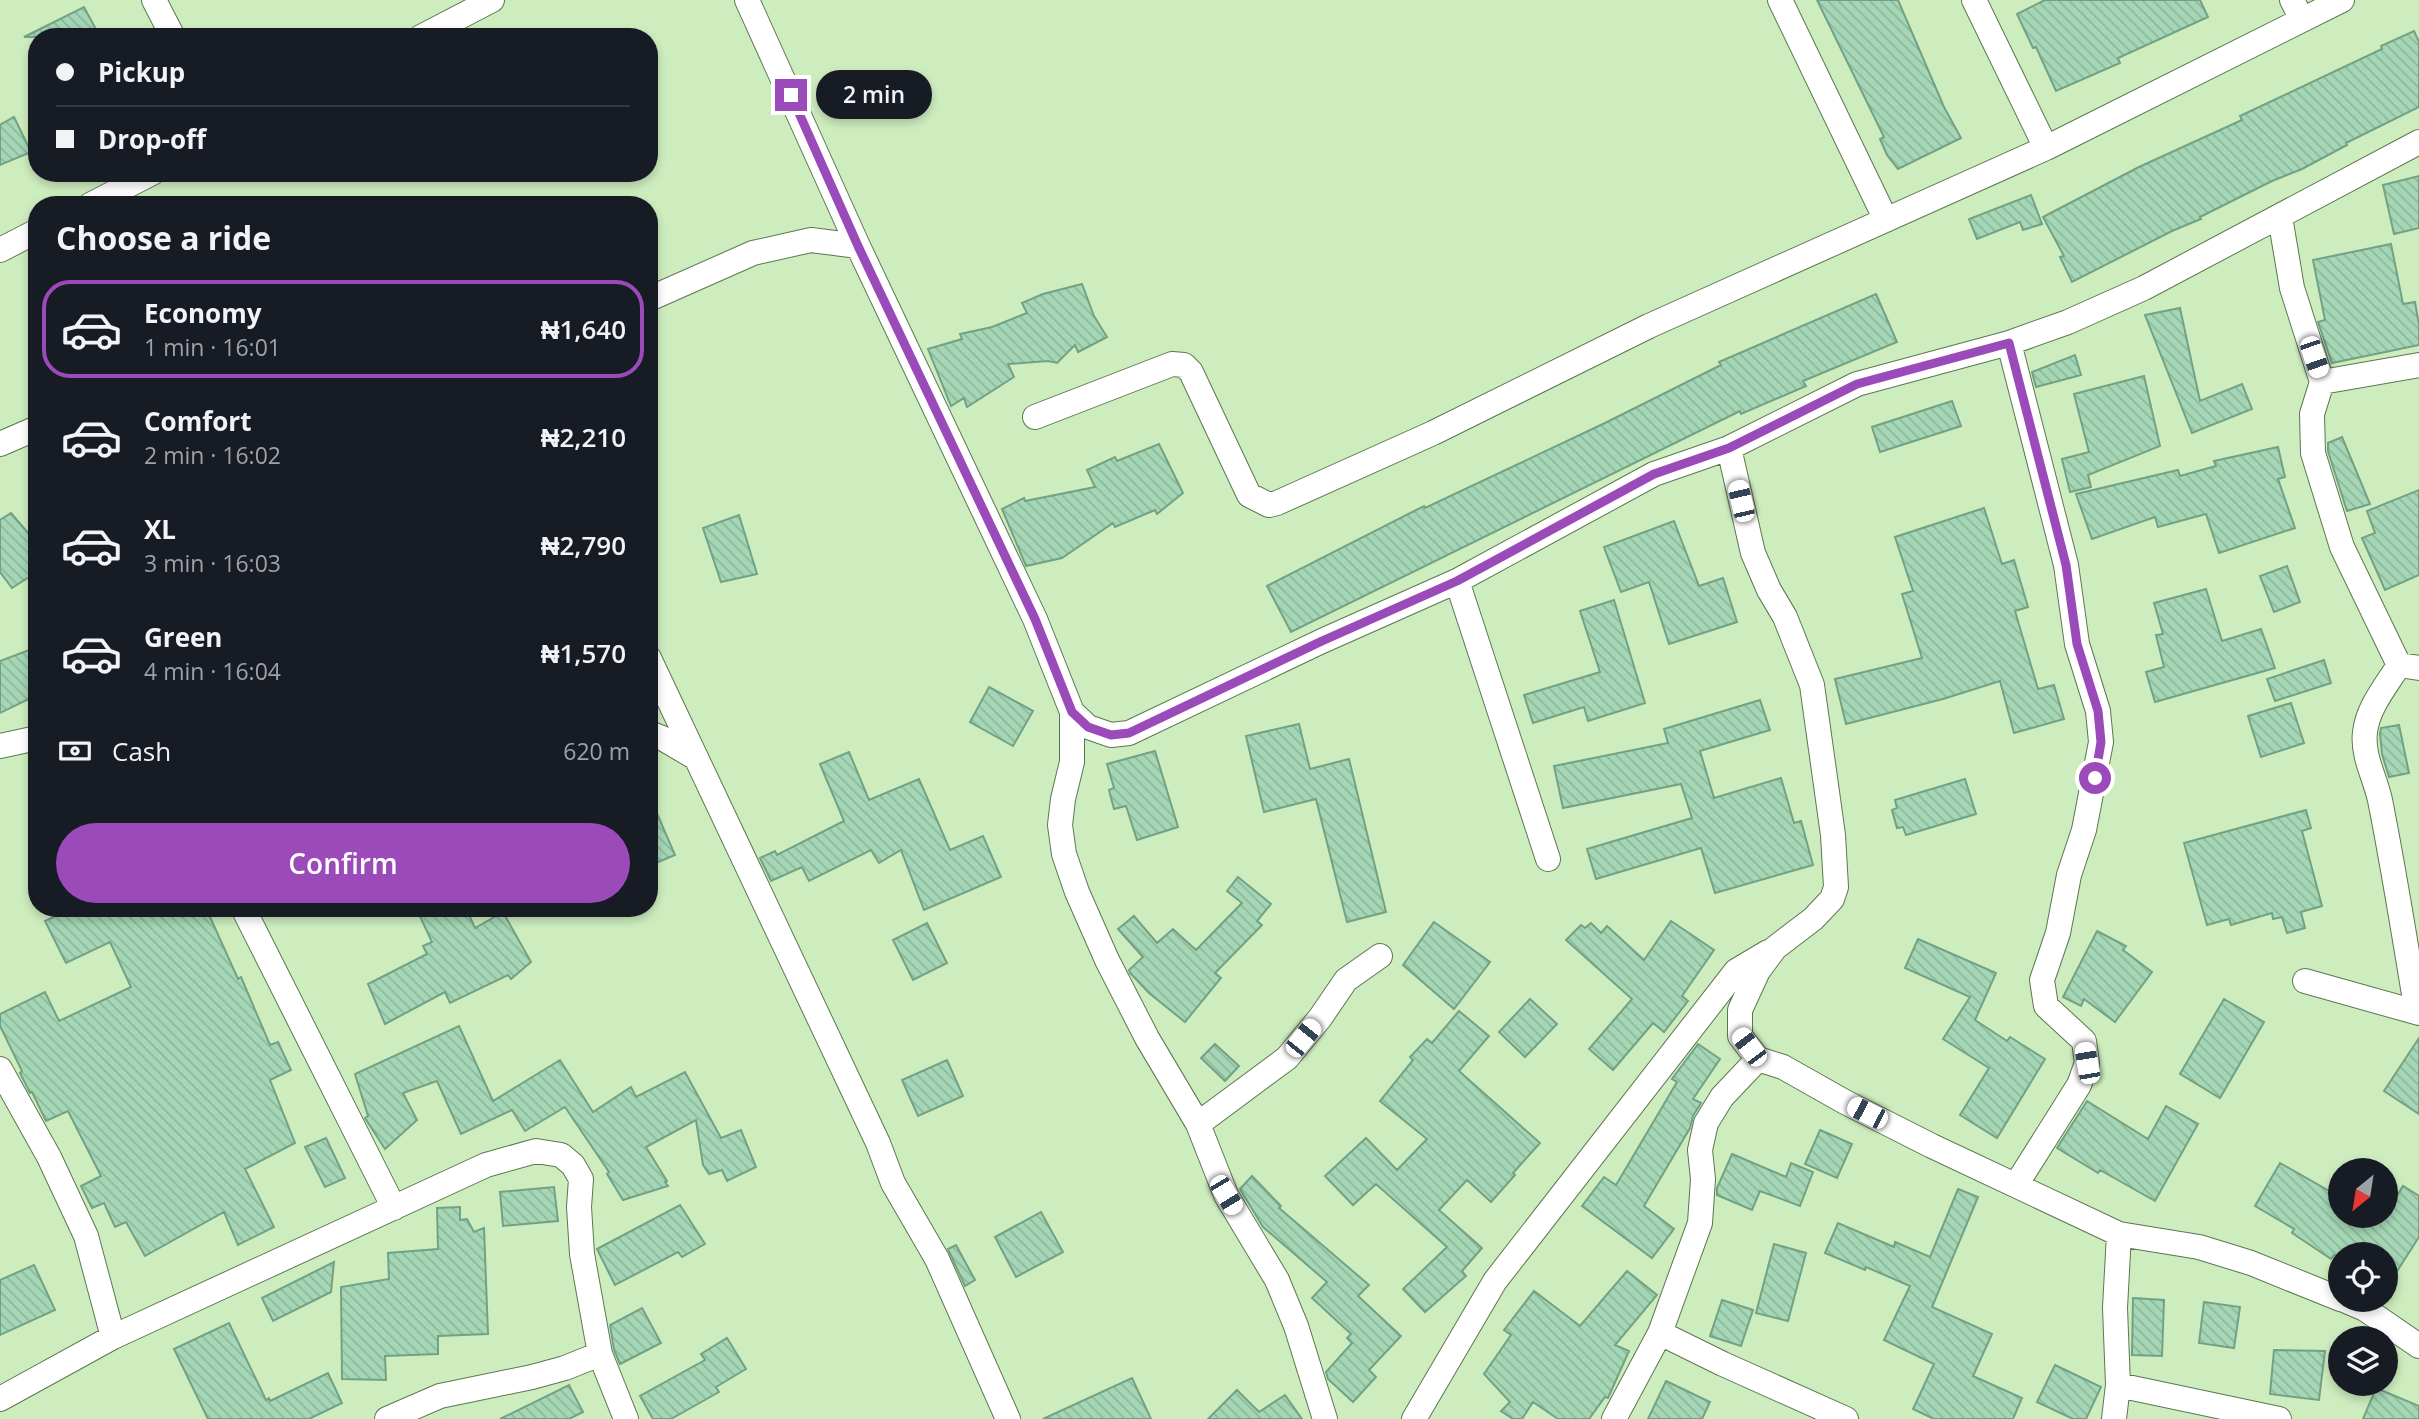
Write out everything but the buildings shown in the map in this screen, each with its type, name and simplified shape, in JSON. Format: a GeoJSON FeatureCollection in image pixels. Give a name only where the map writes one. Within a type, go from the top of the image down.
{"type":"FeatureCollection","features":[{"type":"Feature","properties":{"kind":"street"},"geometry":{"type":"LineString","coordinates":[[154,0],[168,28]]}},
{"type":"Feature","properties":{"kind":"street"},"geometry":{"type":"LineString","coordinates":[[438,28],[492,0]]}},
{"type":"Feature","properties":{"kind":"street"},"geometry":{"type":"LineString","coordinates":[[747,0],[858,246],[1035,619],[1072,712],[1072,762],[1060,825],[1064,854],[1077,892],[1124,994],[1198,1124],[1226,1195],[1277,1280],[1296,1326],[1325,1419]]}},
{"type":"Feature","properties":{"kind":"street"},"geometry":{"type":"LineString","coordinates":[[1780,0],[1886,220]]}},
{"type":"Feature","properties":{"kind":"street"},"geometry":{"type":"LineString","coordinates":[[1974,0],[2046,148]]}},
{"type":"Feature","properties":{"kind":"street"},"geometry":{"type":"LineString","coordinates":[[1035,417],[1172,364],[1184,365],[1191,372],[1249,495],[1269,505],[1277,503],[1433,433],[1649,326],[2046,148],[2297,10],[2342,0]]}},
{"type":"Feature","properties":{"kind":"street"},"geometry":{"type":"LineString","coordinates":[[1072,712],[1088,727],[1111,735],[1129,733],[1322,641],[1457,581],[1654,474],[1729,448],[1857,384],[2009,343],[2068,322],[2144,288],[2419,142]]}},
{"type":"Feature","properties":{"kind":"street"},"geometry":{"type":"LineString","coordinates":[[107,196],[135,182]]}},
{"type":"Feature","properties":{"kind":"street"},"geometry":{"type":"LineString","coordinates":[[2280,217],[2291,288],[2322,382],[2312,414],[2313,453],[2320,479],[2342,547],[2409,666],[2369,714],[2364,734],[2369,768],[2378,790],[2391,857],[2418,1013],[2305,981]]}},
{"type":"Feature","properties":{"kind":"street"},"geometry":{"type":"LineString","coordinates":[[0,250],[28,236]]}},
{"type":"Feature","properties":{"kind":"street"},"geometry":{"type":"LineString","coordinates":[[658,295],[753,253],[811,240],[858,246]]}},
{"type":"Feature","properties":{"kind":"street"},"geometry":{"type":"LineString","coordinates":[[2009,343],[2066,565],[2077,644],[2098,711],[2101,742],[2084,830],[2069,875],[2058,933],[2042,980],[2046,1006],[2084,1041],[2087,1063],[2078,1086],[2016,1185]]}},
{"type":"Feature","properties":{"kind":"street"},"geometry":{"type":"LineString","coordinates":[[2322,382],[2419,365]]}},
{"type":"Feature","properties":{"kind":"street"},"geometry":{"type":"LineString","coordinates":[[0,444],[28,432]]}},
{"type":"Feature","properties":{"kind":"street"},"geometry":{"type":"LineString","coordinates":[[1414,1419],[1495,1281],[1736,971],[1775,948],[1813,919],[1832,900],[1836,887],[1833,835],[1812,685],[1785,617],[1769,590],[1753,553],[1729,448]]}},
{"type":"Feature","properties":{"kind":"street"},"geometry":{"type":"LineString","coordinates":[[1457,581],[1548,859]]}},
{"type":"Feature","properties":{"kind":"street"},"geometry":{"type":"LineString","coordinates":[[658,677],[878,1143],[893,1183],[937,1259],[1008,1419]]}},
{"type":"Feature","properties":{"kind":"street"},"geometry":{"type":"LineString","coordinates":[[1072,762],[1111,735]]}},
{"type":"Feature","properties":{"kind":"street"},"geometry":{"type":"LineString","coordinates":[[658,736],[696,758]]}},
{"type":"Feature","properties":{"kind":"street"},"geometry":{"type":"LineString","coordinates":[[0,746],[28,740]]}},
{"type":"Feature","properties":{"kind":"street"},"geometry":{"type":"LineString","coordinates":[[248,917],[394,1208]]}},
{"type":"Feature","properties":{"kind":"street"},"geometry":{"type":"LineString","coordinates":[[1775,948],[1758,971],[1740,1010],[1740,1035],[1758,1059],[1783,1067],[1932,1146],[2119,1234],[2199,1247],[2251,1263],[2328,1293]]}},
{"type":"Feature","properties":{"kind":"street"},"geometry":{"type":"LineString","coordinates":[[1198,1124],[1287,1058],[1320,1018],[1346,980],[1380,956]]}},
{"type":"Feature","properties":{"kind":"street"},"geometry":{"type":"LineString","coordinates":[[1615,1419],[1660,1333],[1700,1223],[1703,1179],[1700,1150],[1706,1122],[1722,1097],[1758,1059]]}},
{"type":"Feature","properties":{"kind":"street"},"geometry":{"type":"LineString","coordinates":[[0,1069],[49,1157],[86,1236],[113,1337]]}},
{"type":"Feature","properties":{"kind":"street"},"geometry":{"type":"LineString","coordinates":[[0,1399],[113,1337],[486,1165],[536,1151],[561,1155],[572,1165],[580,1180],[582,1254],[600,1354],[626,1419]]}},
{"type":"Feature","properties":{"kind":"street"},"geometry":{"type":"LineString","coordinates":[[2115,1419],[2118,1385],[2115,1308],[2119,1234]]}},
{"type":"Feature","properties":{"kind":"street"},"geometry":{"type":"LineString","coordinates":[[2373,1312],[2415,1334]]}},
{"type":"Feature","properties":{"kind":"street"},"geometry":{"type":"LineString","coordinates":[[1660,1333],[1846,1419]]}},
{"type":"Feature","properties":{"kind":"street"},"geometry":{"type":"LineString","coordinates":[[387,1419],[440,1396],[532,1377],[600,1354]]}},
{"type":"Feature","properties":{"kind":"street"},"geometry":{"type":"LineString","coordinates":[[2118,1385],[2279,1419]]}},
{"type":"Feature","properties":{"kind":"route"},"geometry":{"type":"LineString","coordinates":[[791,95],[858,246],[1035,619],[1072,712],[1088,727],[1111,735],[1129,733],[1322,641],[1457,581],[1654,474],[1729,448],[1857,384],[2009,343],[2066,565],[2077,644],[2098,711],[2101,742],[2095,778]]}}]}
